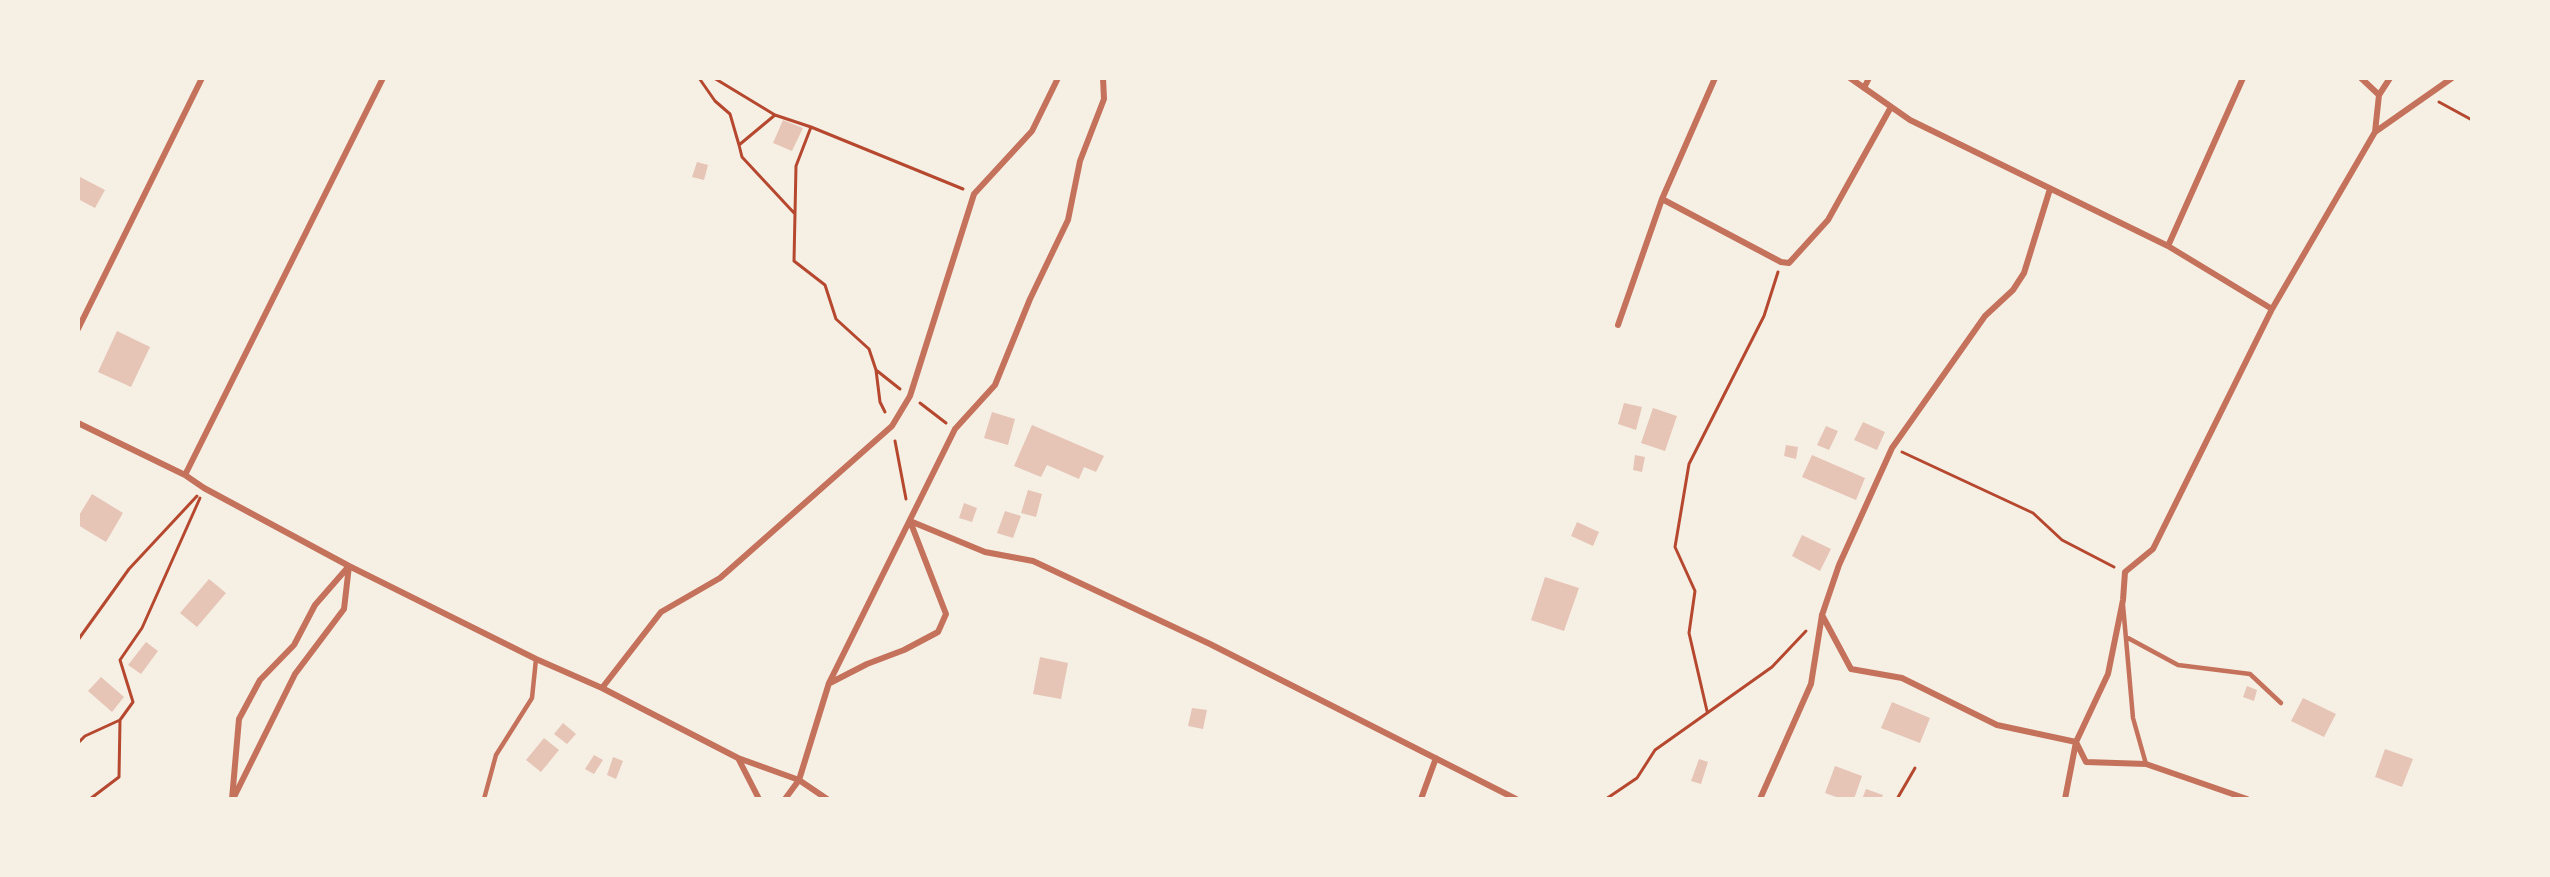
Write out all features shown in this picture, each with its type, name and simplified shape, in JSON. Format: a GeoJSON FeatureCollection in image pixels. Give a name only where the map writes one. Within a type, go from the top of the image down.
{"type":"FeatureCollection","features":[{"type":"Feature","properties":{"kind":"street"},"geometry":{"type":"LineString","coordinates":[[78,329],[202,78]]}},
{"type":"Feature","properties":{"kind":"street"},"geometry":{"type":"LineString","coordinates":[[185,475],[383,78]]}},
{"type":"Feature","properties":{"kind":"street"},"geometry":{"type":"LineString","coordinates":[[602,688],[661,612],[720,578],[892,426],[910,396],[974,194],[1032,131],[1058,78]]}},
{"type":"Feature","properties":{"kind":"street"},"geometry":{"type":"LineString","coordinates":[[785,799],[799,780],[829,683],[955,429],[995,386],[1030,299],[1068,219],[1080,161],[1104,99],[1103,78]]}},
{"type":"Feature","properties":{"kind":"street"},"geometry":{"type":"LineString","coordinates":[[1618,325],[1662,199],[1715,78]]}},
{"type":"Feature","properties":{"kind":"street"},"geometry":{"type":"LineString","coordinates":[[1850,78],[1910,120],[2168,246],[2272,309]]}},
{"type":"Feature","properties":{"kind":"street"},"geometry":{"type":"LineString","coordinates":[[1864,88],[1869,78]]}},
{"type":"Feature","properties":{"kind":"street"},"geometry":{"type":"LineString","coordinates":[[2168,246],[2243,78]]}},
{"type":"Feature","properties":{"kind":"street"},"geometry":{"type":"LineString","coordinates":[[2361,78],[2379,95]]}},
{"type":"Feature","properties":{"kind":"street"},"geometry":{"type":"LineString","coordinates":[[2065,799],[2076,742],[2108,674],[2123,600],[2125,572],[2153,549],[2272,309],[2374,132],[2379,95],[2390,78]]}},
{"type":"Feature","properties":{"kind":"street"},"geometry":{"type":"LineString","coordinates":[[2374,132],[2452,78]]}},
{"type":"Feature","properties":{"kind":"street"},"geometry":{"type":"LineString","coordinates":[[1662,199],[1781,262],[1789,263],[1828,220],[1891,107]]}},
{"type":"Feature","properties":{"kind":"street"},"geometry":{"type":"LineString","coordinates":[[1760,799],[1811,684],[1822,615],[1839,565],[1892,448],[1985,316],[2013,290],[2024,273],[2050,189]]}},
{"type":"Feature","properties":{"kind":"street"},"geometry":{"type":"LineString","coordinates":[[78,423],[185,475],[204,488],[350,566],[536,659],[602,688],[738,758],[799,780],[827,799]]}},
{"type":"Feature","properties":{"kind":"street"},"geometry":{"type":"LineString","coordinates":[[829,683],[867,664],[904,650],[938,632],[946,614],[910,521]]}},
{"type":"Feature","properties":{"kind":"street"},"geometry":{"type":"LineString","coordinates":[[910,521],[985,552],[1033,561],[1210,644],[1516,799]]}},
{"type":"Feature","properties":{"kind":"street"},"geometry":{"type":"LineString","coordinates":[[232,799],[238,719],[260,680],[294,645],[315,605],[350,566]]}},
{"type":"Feature","properties":{"kind":"street"},"geometry":{"type":"LineString","coordinates":[[232,799],[296,675],[344,609],[350,566]]}},
{"type":"Feature","properties":{"kind":"street"},"geometry":{"type":"LineString","coordinates":[[1822,615],[1851,669],[1902,678],[1997,724],[2076,742]]}},
{"type":"Feature","properties":{"kind":"street"},"geometry":{"type":"LineString","coordinates":[[2076,742],[2086,762],[2146,764],[2235,797],[2247,799]]}},
{"type":"Feature","properties":{"kind":"street"},"geometry":{"type":"LineString","coordinates":[[738,758],[759,799]]}},
{"type":"Feature","properties":{"kind":"street"},"geometry":{"type":"LineString","coordinates":[[1421,799],[1436,758]]}},
{"type":"Feature","properties":{"kind":"lane"},"geometry":{"type":"LineString","coordinates":[[2123,600],[2133,718],[2146,764]]}},
{"type":"Feature","properties":{"kind":"lane"},"geometry":{"type":"LineString","coordinates":[[2128,638],[2178,665],[2250,674],[2281,703]]}},
{"type":"Feature","properties":{"kind":"lane"},"geometry":{"type":"LineString","coordinates":[[484,799],[496,755],[532,698],[536,659]]}},
{"type":"Feature","properties":{"kind":"path"},"geometry":{"type":"LineString","coordinates":[[699,78],[715,101],[730,114],[742,157],[795,214]]}},
{"type":"Feature","properties":{"kind":"path"},"geometry":{"type":"LineString","coordinates":[[714,78],[775,114],[974,194]]}},
{"type":"Feature","properties":{"kind":"path"},"geometry":{"type":"LineString","coordinates":[[2427,95],[2472,120]]}},
{"type":"Feature","properties":{"kind":"path"},"geometry":{"type":"LineString","coordinates":[[739,145],[775,114]]}},
{"type":"Feature","properties":{"kind":"path"},"geometry":{"type":"LineString","coordinates":[[811,127],[796,166],[794,261],[825,285],[836,319],[869,350],[876,370],[880,402],[892,426],[910,521]]}},
{"type":"Feature","properties":{"kind":"path"},"geometry":{"type":"LineString","coordinates":[[1707,711],[1689,633],[1695,591],[1675,547],[1689,464],[1764,316],[1781,262]]}},
{"type":"Feature","properties":{"kind":"path"},"geometry":{"type":"LineString","coordinates":[[876,370],[955,429]]}},
{"type":"Feature","properties":{"kind":"path"},"geometry":{"type":"LineString","coordinates":[[1892,448],[2033,513],[2062,540],[2125,572]]}},
{"type":"Feature","properties":{"kind":"path"},"geometry":{"type":"LineString","coordinates":[[78,640],[129,569],[204,488]]}},
{"type":"Feature","properties":{"kind":"path"},"geometry":{"type":"LineString","coordinates":[[78,743],[85,736],[120,720],[133,702],[120,660],[142,628],[204,488]]}},
{"type":"Feature","properties":{"kind":"path"},"geometry":{"type":"LineString","coordinates":[[1606,799],[1637,778],[1655,750],[1772,667],[1822,615]]}},
{"type":"Feature","properties":{"kind":"path"},"geometry":{"type":"LineString","coordinates":[[90,799],[119,777],[120,720]]}},
{"type":"Feature","properties":{"kind":"path"},"geometry":{"type":"LineString","coordinates":[[1897,799],[1915,768]]}},
{"type":"Feature","properties":{"kind":"building"},"geometry":{"type":"Polygon","coordinates":[[[783,120],[803,128],[792,151],[773,143],[783,120]]]}},
{"type":"Feature","properties":{"kind":"building"},"geometry":{"type":"Polygon","coordinates":[[[697,162],[708,165],[704,180],[692,177],[697,162]]]}},
{"type":"Feature","properties":{"kind":"building"},"geometry":{"type":"Polygon","coordinates":[[[78,176],[105,190],[95,208],[78,199],[78,176]]]}},
{"type":"Feature","properties":{"kind":"building"},"geometry":{"type":"Polygon","coordinates":[[[117,331],[150,347],[131,387],[98,372],[117,331]]]}},
{"type":"Feature","properties":{"kind":"building"},"geometry":{"type":"Polygon","coordinates":[[[1624,403],[1642,407],[1636,430],[1618,424],[1624,403]]]}},
{"type":"Feature","properties":{"kind":"building"},"geometry":{"type":"Polygon","coordinates":[[[1653,408],[1677,416],[1665,451],[1641,443],[1653,408]]]}},
{"type":"Feature","properties":{"kind":"building"},"geometry":{"type":"Polygon","coordinates":[[[992,412],[1015,419],[1008,445],[984,438],[992,412]]]}},
{"type":"Feature","properties":{"kind":"building"},"geometry":{"type":"Polygon","coordinates":[[[1863,422],[1885,432],[1877,450],[1854,440],[1863,422]]]}},
{"type":"Feature","properties":{"kind":"building"},"geometry":{"type":"Polygon","coordinates":[[[1032,425],[1104,456],[1096,472],[1084,467],[1079,479],[1047,465],[1041,477],[1014,466],[1032,425]]]}},
{"type":"Feature","properties":{"kind":"building"},"geometry":{"type":"Polygon","coordinates":[[[1826,426],[1838,431],[1829,450],[1817,445],[1826,426]]]}},
{"type":"Feature","properties":{"kind":"building"},"geometry":{"type":"Polygon","coordinates":[[[1786,445],[1798,447],[1796,459],[1784,456],[1786,445]]]}},
{"type":"Feature","properties":{"kind":"building"},"geometry":{"type":"Polygon","coordinates":[[[1635,455],[1645,457],[1642,472],[1633,470],[1635,455]]]}},
{"type":"Feature","properties":{"kind":"building"},"geometry":{"type":"Polygon","coordinates":[[[1812,455],[1865,478],[1856,500],[1802,477],[1812,455]]]}},
{"type":"Feature","properties":{"kind":"building"},"geometry":{"type":"Polygon","coordinates":[[[1028,490],[1042,494],[1036,517],[1021,513],[1028,490]]]}},
{"type":"Feature","properties":{"kind":"building"},"geometry":{"type":"Polygon","coordinates":[[[92,494],[123,513],[106,542],[78,525],[78,517],[92,494]]]}},
{"type":"Feature","properties":{"kind":"building"},"geometry":{"type":"Polygon","coordinates":[[[964,503],[977,508],[972,522],[959,518],[964,503]]]}},
{"type":"Feature","properties":{"kind":"building"},"geometry":{"type":"Polygon","coordinates":[[[1005,511],[1021,516],[1013,538],[997,533],[1005,511]]]}},
{"type":"Feature","properties":{"kind":"building"},"geometry":{"type":"Polygon","coordinates":[[[1577,522],[1599,532],[1593,546],[1571,536],[1577,522]]]}},
{"type":"Feature","properties":{"kind":"building"},"geometry":{"type":"Polygon","coordinates":[[[1802,535],[1831,549],[1820,571],[1792,556],[1802,535]]]}},
{"type":"Feature","properties":{"kind":"building"},"geometry":{"type":"Polygon","coordinates":[[[1545,577],[1579,588],[1564,631],[1531,620],[1545,577]]]}},
{"type":"Feature","properties":{"kind":"building"},"geometry":{"type":"Polygon","coordinates":[[[209,579],[226,593],[197,627],[180,613],[209,579]]]}},
{"type":"Feature","properties":{"kind":"building"},"geometry":{"type":"Polygon","coordinates":[[[146,642],[158,651],[141,674],[128,665],[146,642]]]}},
{"type":"Feature","properties":{"kind":"building"},"geometry":{"type":"Polygon","coordinates":[[[1040,657],[1068,663],[1061,699],[1033,694],[1040,657]]]}},
{"type":"Feature","properties":{"kind":"building"},"geometry":{"type":"Polygon","coordinates":[[[101,677],[124,697],[112,712],[88,691],[101,677]]]}},
{"type":"Feature","properties":{"kind":"building"},"geometry":{"type":"Polygon","coordinates":[[[2247,686],[2257,690],[2254,701],[2243,697],[2247,686]]]}},
{"type":"Feature","properties":{"kind":"building"},"geometry":{"type":"Polygon","coordinates":[[[2303,698],[2336,714],[2324,737],[2291,721],[2303,698]]]}},
{"type":"Feature","properties":{"kind":"building"},"geometry":{"type":"Polygon","coordinates":[[[1892,702],[1930,718],[1920,743],[1881,728],[1892,702]]]}},
{"type":"Feature","properties":{"kind":"building"},"geometry":{"type":"Polygon","coordinates":[[[1192,708],[1207,710],[1203,729],[1188,726],[1192,708]]]}},
{"type":"Feature","properties":{"kind":"building"},"geometry":{"type":"Polygon","coordinates":[[[563,723],[576,734],[567,744],[554,734],[563,723]]]}},
{"type":"Feature","properties":{"kind":"building"},"geometry":{"type":"Polygon","coordinates":[[[544,738],[559,750],[541,772],[526,760],[544,738]]]}},
{"type":"Feature","properties":{"kind":"building"},"geometry":{"type":"Polygon","coordinates":[[[2385,749],[2413,759],[2402,787],[2375,777],[2385,749]]]}},
{"type":"Feature","properties":{"kind":"building"},"geometry":{"type":"Polygon","coordinates":[[[594,755],[603,760],[594,774],[585,769],[594,755]]]}},
{"type":"Feature","properties":{"kind":"building"},"geometry":{"type":"Polygon","coordinates":[[[613,757],[623,761],[616,779],[607,775],[613,757]]]}},
{"type":"Feature","properties":{"kind":"building"},"geometry":{"type":"Polygon","coordinates":[[[1699,759],[1708,762],[1701,784],[1691,781],[1699,759]]]}},
{"type":"Feature","properties":{"kind":"building"},"geometry":{"type":"Polygon","coordinates":[[[1835,766],[1862,776],[1854,799],[1842,799],[1825,793],[1835,766]]]}},
{"type":"Feature","properties":{"kind":"building"},"geometry":{"type":"Polygon","coordinates":[[[1866,789],[1883,795],[1881,799],[1862,799],[1866,789]]]}}]}
